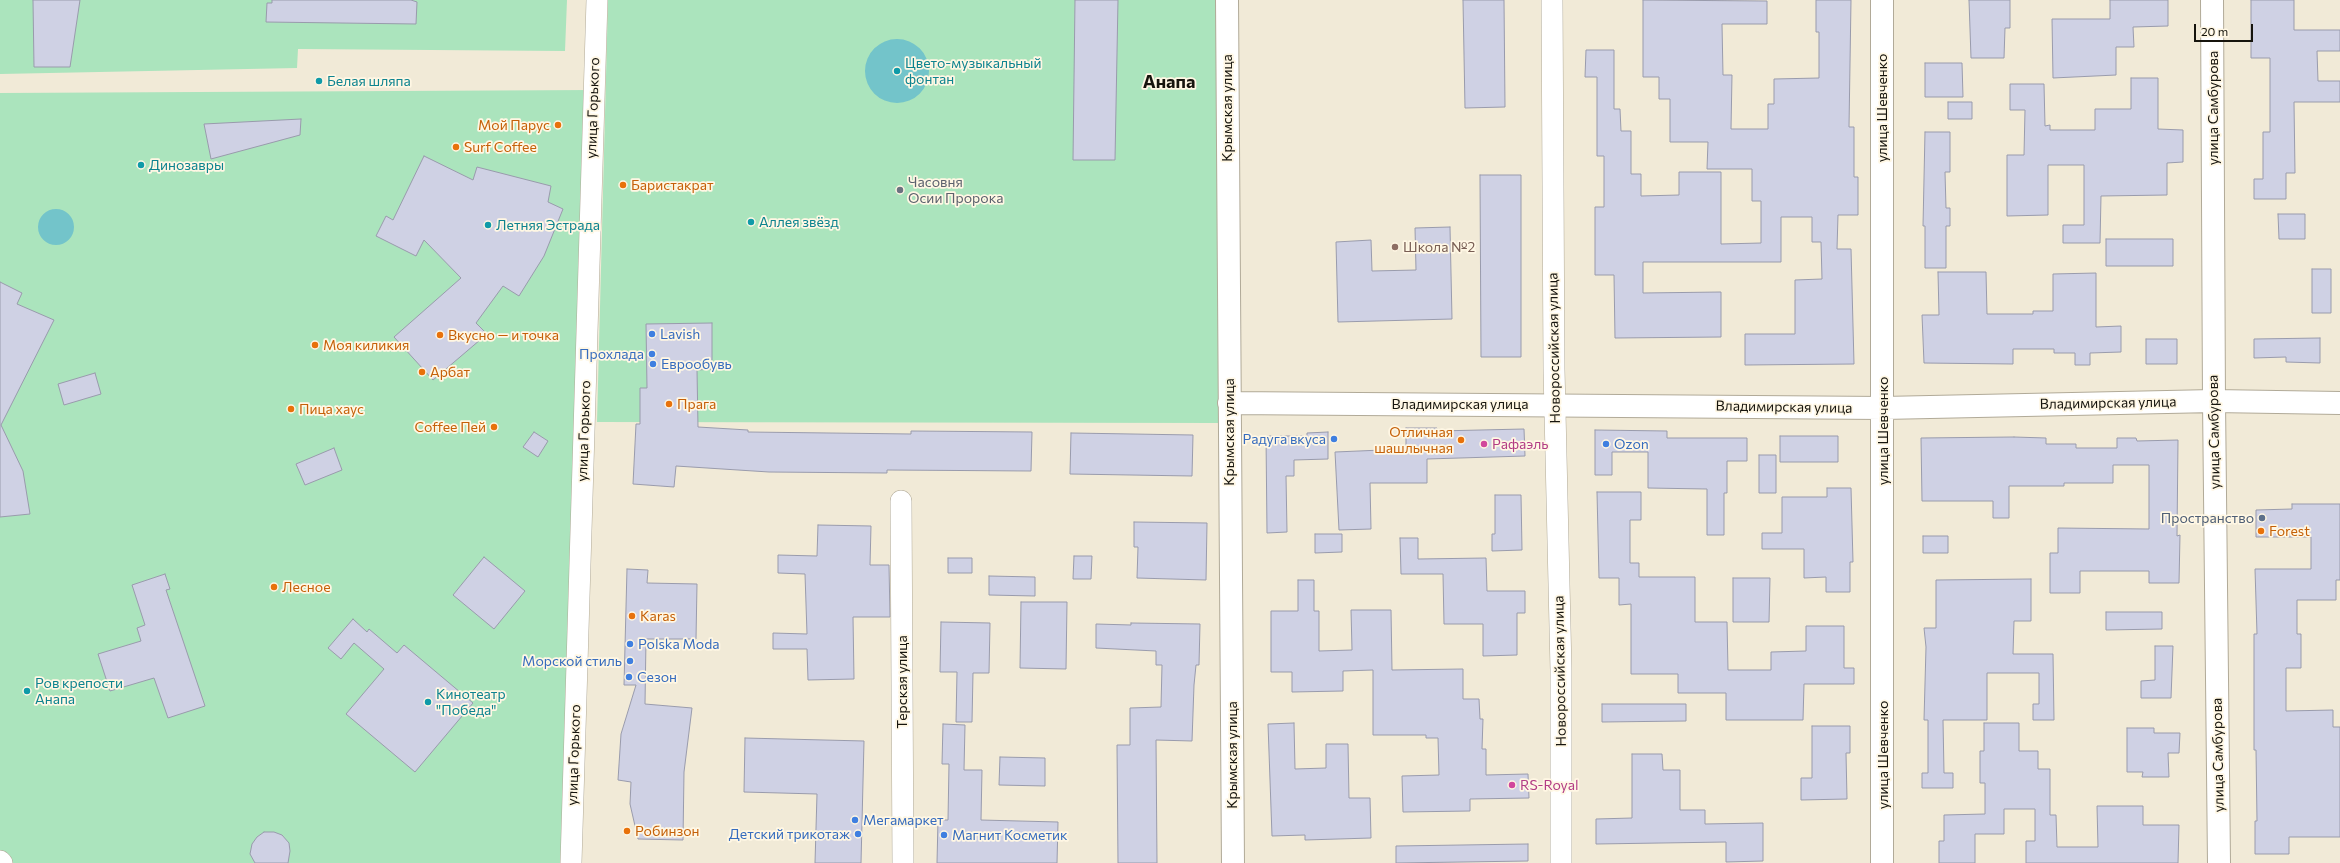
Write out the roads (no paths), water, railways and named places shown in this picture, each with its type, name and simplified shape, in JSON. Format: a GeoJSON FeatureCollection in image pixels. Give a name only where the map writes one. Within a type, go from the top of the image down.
{"type":"FeatureCollection","features":[{"type":"Feature","properties":{"kind":"street","name":"улица Горького"},"geometry":{"type":"LineString","coordinates":[[571,863],[597,0]]}},
{"type":"Feature","properties":{"kind":"street","name":"Крымская улица"},"geometry":{"type":"LineString","coordinates":[[1227,0],[1232,863]]}},
{"type":"Feature","properties":{"kind":"street","name":"Новороссийская улица"},"geometry":{"type":"LineString","coordinates":[[1552,0],[1555,404],[1561,670],[1561,863]]}},
{"type":"Feature","properties":{"kind":"street","name":"улица Шевченко"},"geometry":{"type":"LineString","coordinates":[[1882,0],[1882,863]]}},
{"type":"Feature","properties":{"kind":"street","name":"улица Самбурова"},"geometry":{"type":"LineString","coordinates":[[2212,0],[2214,401],[2219,863]]}},
{"type":"Feature","properties":{"kind":"street","name":"Владимирская улица"},"geometry":{"type":"LineString","coordinates":[[1229,403],[1555,404],[1883,408],[2214,401],[2340,403]]}},
{"type":"Feature","properties":{"kind":"street","name":"Терская улица"},"geometry":{"type":"LineString","coordinates":[[900,501],[903,863]]}},
{"type":"Feature","properties":{"kind":"water","name":"Цвето-музыкальный фонтан"},"geometry":{"type":"Polygon","coordinates":[[[897,39],[909,41],[920,48],[927,59],[929,71],[927,83],[920,94],[909,101],[897,103],[885,101],[874,94],[867,83],[865,71],[867,59],[874,48],[885,41],[897,39]]]}},
{"type":"Feature","properties":{"kind":"water"},"geometry":{"type":"Polygon","coordinates":[[[60,209],[69,214],[73,220],[73,234],[69,240],[60,245],[52,245],[43,240],[39,234],[38,223],[43,214],[49,210],[60,209]]]}},
{"type":"Feature","properties":{"kind":"place","name":"Цвето-музыкальный фонтан"},"geometry":{"type":"Point","coordinates":[897,71]}},
{"type":"Feature","properties":{"kind":"place","name":"Белая шляпа"},"geometry":{"type":"Point","coordinates":[319,81]}},
{"type":"Feature","properties":{"kind":"place","name":"Мой Парус"},"geometry":{"type":"Point","coordinates":[558,125]}},
{"type":"Feature","properties":{"kind":"place","name":"Surf Coffee"},"geometry":{"type":"Point","coordinates":[456,147]}},
{"type":"Feature","properties":{"kind":"place","name":"Динозавры"},"geometry":{"type":"Point","coordinates":[141,165]}},
{"type":"Feature","properties":{"kind":"place","name":"Баристакрат"},"geometry":{"type":"Point","coordinates":[623,185]}},
{"type":"Feature","properties":{"kind":"place","name":"Часовня Осии Пророка"},"geometry":{"type":"Point","coordinates":[900,190]}},
{"type":"Feature","properties":{"kind":"place","name":"Аллея звёзд"},"geometry":{"type":"Point","coordinates":[751,222]}},
{"type":"Feature","properties":{"kind":"place","name":"Летняя Эстрада"},"geometry":{"type":"Point","coordinates":[488,225]}},
{"type":"Feature","properties":{"kind":"place","name":"Школа №2"},"geometry":{"type":"Point","coordinates":[1395,247]}},
{"type":"Feature","properties":{"kind":"place","name":"Lavish"},"geometry":{"type":"Point","coordinates":[652,334]}},
{"type":"Feature","properties":{"kind":"place","name":"Вкусно — и точка"},"geometry":{"type":"Point","coordinates":[440,335]}},
{"type":"Feature","properties":{"kind":"place","name":"Моя киликия"},"geometry":{"type":"Point","coordinates":[315,345]}},
{"type":"Feature","properties":{"kind":"place","name":"Прохлада"},"geometry":{"type":"Point","coordinates":[652,354]}},
{"type":"Feature","properties":{"kind":"place","name":"Еврообувь"},"geometry":{"type":"Point","coordinates":[653,364]}},
{"type":"Feature","properties":{"kind":"place","name":"Арбат"},"geometry":{"type":"Point","coordinates":[422,372]}},
{"type":"Feature","properties":{"kind":"place","name":"Прага"},"geometry":{"type":"Point","coordinates":[669,404]}},
{"type":"Feature","properties":{"kind":"place","name":"Пица хаус"},"geometry":{"type":"Point","coordinates":[291,409]}},
{"type":"Feature","properties":{"kind":"place","name":"Coffee Пей"},"geometry":{"type":"Point","coordinates":[494,427]}},
{"type":"Feature","properties":{"kind":"place","name":"Радуга вкуса"},"geometry":{"type":"Point","coordinates":[1334,439]}},
{"type":"Feature","properties":{"kind":"place","name":"Отличная шашлычная"},"geometry":{"type":"Point","coordinates":[1461,440]}},
{"type":"Feature","properties":{"kind":"place","name":"Рафаэль"},"geometry":{"type":"Point","coordinates":[1484,444]}},
{"type":"Feature","properties":{"kind":"place","name":"Ozon"},"geometry":{"type":"Point","coordinates":[1606,444]}},
{"type":"Feature","properties":{"kind":"place","name":"Пространство"},"geometry":{"type":"Point","coordinates":[2262,518]}},
{"type":"Feature","properties":{"kind":"place","name":"Forest"},"geometry":{"type":"Point","coordinates":[2261,531]}},
{"type":"Feature","properties":{"kind":"place","name":"Лесное"},"geometry":{"type":"Point","coordinates":[274,587]}},
{"type":"Feature","properties":{"kind":"place","name":"Karas"},"geometry":{"type":"Point","coordinates":[632,616]}},
{"type":"Feature","properties":{"kind":"place","name":"Polska Moda"},"geometry":{"type":"Point","coordinates":[630,644]}},
{"type":"Feature","properties":{"kind":"place","name":"Морской стиль"},"geometry":{"type":"Point","coordinates":[630,661]}},
{"type":"Feature","properties":{"kind":"place","name":"Сезон"},"geometry":{"type":"Point","coordinates":[629,677]}},
{"type":"Feature","properties":{"kind":"place","name":"Ров крепости Анапа"},"geometry":{"type":"Point","coordinates":[27,691]}},
{"type":"Feature","properties":{"kind":"place","name":"Кинотеатр \"Победа\""},"geometry":{"type":"Point","coordinates":[428,702]}},
{"type":"Feature","properties":{"kind":"place","name":"RS-Royal"},"geometry":{"type":"Point","coordinates":[1512,785]}},
{"type":"Feature","properties":{"kind":"place","name":"Мегамаркет"},"geometry":{"type":"Point","coordinates":[855,820]}},
{"type":"Feature","properties":{"kind":"place","name":"Робинзон"},"geometry":{"type":"Point","coordinates":[627,831]}},
{"type":"Feature","properties":{"kind":"place","name":"Детский трикотаж"},"geometry":{"type":"Point","coordinates":[858,834]}},
{"type":"Feature","properties":{"kind":"place","name":"Магнит Косметик"},"geometry":{"type":"Point","coordinates":[944,835]}},
{"type":"Feature","properties":{"kind":"district","name":"Анапа"},"geometry":{"type":"Point","coordinates":[1169,82]}}]}
